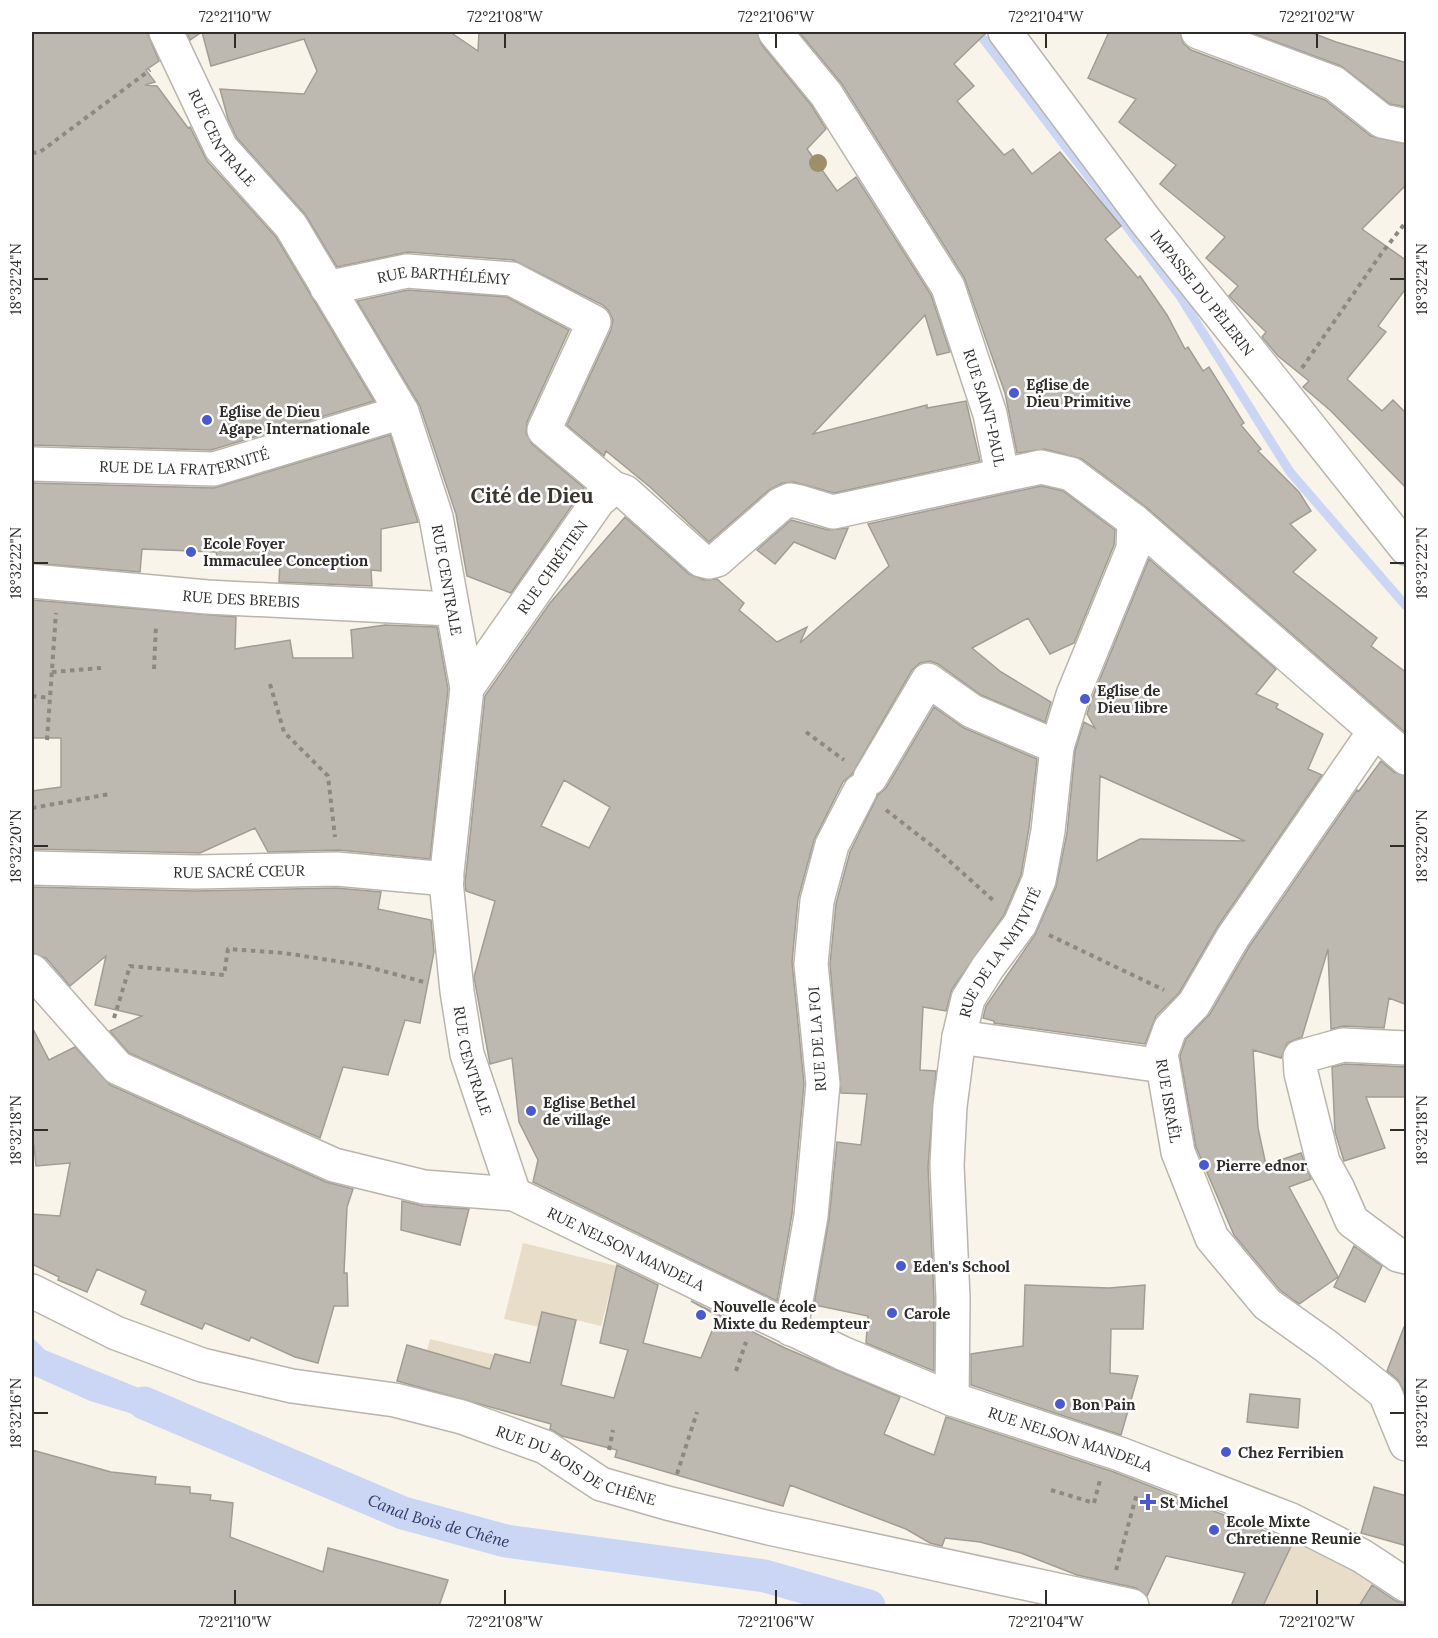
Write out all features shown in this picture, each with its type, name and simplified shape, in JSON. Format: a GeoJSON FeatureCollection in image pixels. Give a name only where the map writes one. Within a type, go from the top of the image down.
{"type":"FeatureCollection","features":[{"type":"Feature","properties":{"kind":"street","name":"RUE SAINT-PAUL"},"geometry":{"type":"LineString","coordinates":[[775,32],[826,94],[948,287],[990,414],[1002,474],[1041,467],[1071,474],[1134,520],[1374,732],[1407,758]]}},
{"type":"Feature","properties":{"kind":"street","name":"IMPASSE DU PÈLERIN"},"geometry":{"type":"LineString","coordinates":[[1005,32],[1145,220],[1407,548]]}},
{"type":"Feature","properties":{"kind":"street"},"geometry":{"type":"LineString","coordinates":[[1198,32],[1334,83],[1382,121],[1407,126]]}},
{"type":"Feature","properties":{"kind":"street","name":"RUE CENTRALE"},"geometry":{"type":"LineString","coordinates":[[179,38],[221,148],[291,226],[402,412],[436,517],[467,688],[447,879],[457,991],[467,1054],[514,1194]]}},
{"type":"Feature","properties":{"kind":"street","name":"RUE BARTHÉLÉMY"},"geometry":{"type":"LineString","coordinates":[[327,288],[407,272],[512,279],[594,322],[544,430],[613,488]]}},
{"type":"Feature","properties":{"kind":"street","name":"RUE DE LA FRATERNITÉ"},"geometry":{"type":"LineString","coordinates":[[32,465],[214,469],[402,412]]}},
{"type":"Feature","properties":{"kind":"street"},"geometry":{"type":"LineString","coordinates":[[613,488],[625,492],[701,560],[709,562],[717,560],[782,504],[790,500],[833,512],[1002,474]]}},
{"type":"Feature","properties":{"kind":"street","name":"RUE CHRÉTIEN"},"geometry":{"type":"LineString","coordinates":[[467,688],[598,501],[613,488]]}},
{"type":"Feature","properties":{"kind":"street","name":"RUE DE LA NATIVITÉ"},"geometry":{"type":"LineString","coordinates":[[952,1399],[953,1298],[948,1165],[950,1106],[959,1037],[968,999],[1020,924],[1038,880],[1048,831],[1057,747],[1073,695],[1133,549],[1134,520]]}},
{"type":"Feature","properties":{"kind":"street","name":"RUE DES BREBIS"},"geometry":{"type":"LineString","coordinates":[[45,582],[157,592],[451,609]]}},
{"type":"Feature","properties":{"kind":"street","name":"RUE DE LA FOI"},"geometry":{"type":"LineString","coordinates":[[791,1329],[811,1216],[823,1084],[811,964],[816,901],[832,845],[928,680],[972,711],[1057,747]]}},
{"type":"Feature","properties":{"kind":"street","name":"RUE ISRAËL"},"geometry":{"type":"LineString","coordinates":[[1374,732],[1233,936],[1194,1004],[1170,1029],[1161,1054],[1178,1152],[1212,1238],[1267,1305],[1326,1346],[1385,1393],[1407,1444]]}},
{"type":"Feature","properties":{"kind":"street","name":"RUE SACRÉ CŒUR"},"geometry":{"type":"LineString","coordinates":[[32,868],[196,872],[337,869],[447,879]]}},
{"type":"Feature","properties":{"kind":"street","name":"RUE NELSON MANDELA"},"geometry":{"type":"LineString","coordinates":[[32,971],[118,1068],[334,1165],[424,1187],[514,1194],[550,1209],[689,1281],[791,1329],[952,1399],[1110,1451],[1291,1520],[1362,1556],[1407,1585]]}},
{"type":"Feature","properties":{"kind":"street"},"geometry":{"type":"LineString","coordinates":[[959,1037],[1163,1066]]}},
{"type":"Feature","properties":{"kind":"street"},"geometry":{"type":"LineString","coordinates":[[1407,1048],[1343,1045],[1300,1057],[1301,1073],[1323,1162],[1352,1221],[1398,1255],[1407,1257]]}},
{"type":"Feature","properties":{"kind":"street","name":"RUE DU BOIS DE CHÊNE"},"geometry":{"type":"LineString","coordinates":[[32,1291],[116,1333],[202,1365],[292,1386],[395,1400],[462,1417],[545,1447],[601,1484],[667,1503],[769,1528],[1132,1606]]}},
{"type":"Feature","properties":{"kind":"path"},"geometry":{"type":"LineString","coordinates":[[32,153],[40,152],[179,38]]}},
{"type":"Feature","properties":{"kind":"path"},"geometry":{"type":"LineString","coordinates":[[1284,395],[1381,254],[1407,222]]}},
{"type":"Feature","properties":{"kind":"path"},"geometry":{"type":"LineString","coordinates":[[45,582],[52,672],[47,740]]}},
{"type":"Feature","properties":{"kind":"path"},"geometry":{"type":"LineString","coordinates":[[154,669],[157,592]]}},
{"type":"Feature","properties":{"kind":"path"},"geometry":{"type":"LineString","coordinates":[[52,672],[101,668]]}},
{"type":"Feature","properties":{"kind":"path"},"geometry":{"type":"LineString","coordinates":[[270,684],[284,732],[328,776],[337,869]]}},
{"type":"Feature","properties":{"kind":"path"},"geometry":{"type":"LineString","coordinates":[[32,696],[50,698]]}},
{"type":"Feature","properties":{"kind":"path"},"geometry":{"type":"LineString","coordinates":[[806,732],[1020,924],[1034,927],[1194,1004]]}},
{"type":"Feature","properties":{"kind":"path"},"geometry":{"type":"LineString","coordinates":[[32,808],[110,794]]}},
{"type":"Feature","properties":{"kind":"path"},"geometry":{"type":"LineString","coordinates":[[104,1053],[130,966],[224,975],[228,949],[273,952],[361,964],[457,991]]}},
{"type":"Feature","properties":{"kind":"path"},"geometry":{"type":"LineString","coordinates":[[667,1503],[697,1412]]}},
{"type":"Feature","properties":{"kind":"path"},"geometry":{"type":"LineString","coordinates":[[1051,1490],[1094,1503],[1110,1451]]}},
{"type":"Feature","properties":{"kind":"path"},"geometry":{"type":"LineString","coordinates":[[1122,1546],[1145,1464]]}},
{"type":"Feature","properties":{"kind":"shaded area"},"geometry":{"type":"Polygon","coordinates":[[[523,1243],[617,1266],[601,1326],[543,1312],[539,1327],[504,1319],[523,1243]]]}},
{"type":"Feature","properties":{"kind":"shaded area"},"geometry":{"type":"Polygon","coordinates":[[[430,1339],[495,1355],[490,1369],[471,1364],[459,1405],[417,1389],[430,1339]]]}},
{"type":"Feature","properties":{"kind":"shaded area"},"geometry":{"type":"Polygon","coordinates":[[[1294,1539],[1376,1577],[1358,1606],[1263,1606],[1294,1539]]]}},
{"type":"Feature","properties":{"kind":"water"},"geometry":{"type":"Polygon","coordinates":[[[32,1337],[45,1350],[191,1409],[182,1429],[90,1401],[32,1375],[32,1337]]]}},
{"type":"Feature","properties":{"kind":"building"},"geometry":{"type":"Polygon","coordinates":[[[32,32],[147,32],[159,61],[146,70],[155,82],[145,85],[157,86],[188,128],[190,127],[207,161],[276,237],[374,401],[211,450],[32,445],[32,32]]]}},
{"type":"Feature","properties":{"kind":"building"},"geometry":{"type":"Polygon","coordinates":[[[187,32],[202,32],[190,40],[187,32]]]}},
{"type":"Feature","properties":{"kind":"building"},"geometry":{"type":"Polygon","coordinates":[[[202,32],[450,32],[478,51],[479,32],[757,32],[761,44],[811,105],[826,129],[807,149],[837,191],[856,177],[931,295],[950,352],[937,355],[925,315],[813,434],[927,405],[927,408],[966,401],[980,461],[834,493],[794,482],[782,483],[769,490],[709,542],[650,487],[606,451],[604,456],[567,425],[611,330],[613,320],[609,311],[603,305],[513,260],[408,252],[337,267],[305,214],[237,138],[228,119],[220,89],[304,94],[317,71],[304,39],[211,66],[202,32]]]}},
{"type":"Feature","properties":{"kind":"building"},"geometry":{"type":"Polygon","coordinates":[[[799,32],[987,32],[954,64],[974,86],[957,101],[1004,155],[1013,149],[1032,174],[1060,152],[1121,226],[1105,239],[1138,278],[1140,276],[1167,315],[1185,349],[1188,347],[1203,371],[1209,367],[1244,423],[1241,425],[1261,449],[1258,451],[1299,492],[1311,511],[1290,524],[1316,550],[1293,572],[1377,638],[1371,646],[1407,673],[1407,734],[1146,507],[1082,459],[1045,449],[1017,453],[1005,393],[964,277],[842,84],[799,32]]]}},
{"type":"Feature","properties":{"kind":"building"},"geometry":{"type":"Polygon","coordinates":[[[1109,32],[1180,32],[1183,43],[1191,50],[1325,100],[1371,136],[1407,144],[1407,184],[1362,229],[1407,261],[1407,287],[1378,326],[1386,332],[1347,379],[1382,411],[1393,400],[1407,414],[1407,489],[1331,411],[1303,387],[1309,381],[1278,356],[1262,337],[1266,332],[1229,296],[1238,286],[1206,258],[1225,237],[1160,184],[1176,165],[1119,122],[1136,99],[1088,78],[1109,32]]]}},
{"type":"Feature","properties":{"kind":"building"},"geometry":{"type":"Polygon","coordinates":[[[1250,32],[1310,32],[1407,63],[1407,107],[1390,104],[1341,66],[1250,32]]]}},
{"type":"Feature","properties":{"kind":"building"},"geometry":{"type":"Polygon","coordinates":[[[408,290],[507,297],[569,330],[527,422],[526,433],[532,444],[584,488],[511,593],[467,576],[456,514],[420,406],[357,301],[408,290]]]}},
{"type":"Feature","properties":{"kind":"building"},"geometry":{"type":"Polygon","coordinates":[[[390,435],[418,522],[381,529],[381,571],[371,570],[372,586],[279,582],[280,563],[217,556],[216,552],[142,549],[140,572],[32,563],[32,483],[214,488],[390,435]]]}},
{"type":"Feature","properties":{"kind":"building"},"geometry":{"type":"Polygon","coordinates":[[[1041,486],[1063,491],[1115,530],[1114,545],[1074,643],[1050,654],[1028,618],[972,648],[1001,672],[1051,702],[1045,722],[981,695],[938,664],[930,661],[920,663],[912,670],[852,774],[843,782],[814,840],[798,899],[792,962],[804,1084],[792,1214],[777,1301],[533,1182],[538,1160],[519,1122],[512,1058],[490,1064],[474,977],[495,901],[466,891],[465,883],[485,696],[550,603],[625,517],[689,574],[704,580],[717,579],[744,603],[739,610],[777,642],[807,627],[800,643],[889,566],[868,524],[1041,486]],[[564,780],[541,826],[589,848],[610,807],[564,780]]]}},
{"type":"Feature","properties":{"kind":"building"},"geometry":{"type":"Polygon","coordinates":[[[791,520],[828,530],[848,528],[835,559],[794,542],[775,564],[757,550],[791,520]]]}},
{"type":"Feature","properties":{"kind":"building"},"geometry":{"type":"Polygon","coordinates":[[[1149,559],[1276,669],[1256,694],[1278,704],[1276,708],[1323,734],[1308,769],[1322,775],[1218,926],[1179,993],[1156,1016],[1145,1044],[994,1023],[994,1021],[983,1018],[986,1006],[1035,935],[1056,887],[1067,833],[1075,751],[1084,722],[1095,728],[1087,714],[1149,559]],[[1100,776],[1097,861],[1140,839],[1245,841],[1100,776]]]}},
{"type":"Feature","properties":{"kind":"building"},"geometry":{"type":"Polygon","coordinates":[[[32,600],[236,617],[235,649],[290,640],[293,658],[353,658],[351,630],[385,625],[437,627],[448,689],[430,859],[339,850],[268,852],[255,828],[200,853],[32,849],[32,791],[61,787],[61,738],[32,738],[32,600]]]}},
{"type":"Feature","properties":{"kind":"building"},"geometry":{"type":"Polygon","coordinates":[[[934,707],[964,728],[1037,759],[1021,875],[1004,915],[952,989],[946,1011],[923,1007],[920,1070],[936,1071],[928,1166],[934,1298],[934,1371],[866,1343],[868,1316],[814,1305],[829,1219],[837,1142],[861,1145],[867,1094],[841,1093],[830,964],[836,904],[850,852],[878,795],[886,788],[934,707]]]}},
{"type":"Feature","properties":{"kind":"building"},"geometry":{"type":"Polygon","coordinates":[[[1381,761],[1394,772],[1407,776],[1407,1005],[1389,998],[1384,1028],[1344,1026],[1331,1029],[1328,949],[1302,1037],[1287,1043],[1281,1058],[1253,1050],[1258,1128],[1266,1165],[1301,1153],[1311,1179],[1289,1187],[1338,1277],[1299,1304],[1280,1290],[1234,1235],[1196,1147],[1180,1056],[1186,1039],[1210,1014],[1249,947],[1357,790],[1359,791],[1381,761]]]}},
{"type":"Feature","properties":{"kind":"building"},"geometry":{"type":"Polygon","coordinates":[[[32,887],[196,891],[336,888],[381,892],[378,909],[431,920],[434,952],[420,1023],[405,1020],[388,1075],[343,1067],[320,1138],[129,1053],[110,1031],[142,1016],[95,1005],[106,956],[70,986],[46,958],[32,953],[32,887]]]}},
{"type":"Feature","properties":{"kind":"building"},"geometry":{"type":"Polygon","coordinates":[[[32,1027],[49,1060],[75,1047],[110,1085],[326,1182],[353,1189],[347,1207],[344,1273],[347,1273],[348,1306],[334,1306],[318,1363],[295,1357],[251,1337],[249,1341],[205,1323],[202,1329],[141,1304],[146,1291],[97,1269],[87,1292],[58,1280],[59,1277],[32,1264],[32,1214],[60,1216],[70,1163],[36,1166],[34,1146],[32,1147],[32,1027]]]}},
{"type":"Feature","properties":{"kind":"building"},"geometry":{"type":"Polygon","coordinates":[[[1345,1064],[1407,1067],[1407,1097],[1366,1097],[1385,1148],[1344,1161],[1335,1132],[1332,1067],[1345,1064]]]}},
{"type":"Feature","properties":{"kind":"building"},"geometry":{"type":"Polygon","coordinates":[[[402,1201],[423,1206],[469,1209],[460,1245],[401,1230],[402,1201]]]}},
{"type":"Feature","properties":{"kind":"building"},"geometry":{"type":"Polygon","coordinates":[[[1354,1246],[1382,1266],[1365,1302],[1334,1287],[1354,1246]]]}},
{"type":"Feature","properties":{"kind":"building"},"geometry":{"type":"Polygon","coordinates":[[[617,1265],[658,1285],[643,1343],[701,1358],[718,1316],[691,1301],[785,1348],[900,1397],[884,1434],[909,1445],[934,1455],[946,1417],[1114,1472],[1293,1542],[1263,1606],[1231,1606],[1245,1573],[1166,1556],[1147,1596],[1136,1588],[1077,1575],[1021,1553],[980,1542],[945,1538],[942,1546],[930,1543],[906,1529],[790,1485],[783,1506],[615,1457],[617,1450],[562,1436],[550,1429],[551,1424],[397,1381],[407,1345],[490,1369],[495,1354],[530,1363],[542,1312],[576,1320],[561,1385],[614,1398],[628,1350],[600,1343],[617,1265]]]}},
{"type":"Feature","properties":{"kind":"building"},"geometry":{"type":"Polygon","coordinates":[[[1025,1285],[1109,1288],[1145,1285],[1143,1329],[1111,1329],[1110,1373],[1138,1376],[1121,1435],[971,1385],[971,1354],[1023,1346],[1025,1285]]]}},
{"type":"Feature","properties":{"kind":"building"},"geometry":{"type":"Polygon","coordinates":[[[1404,1327],[1407,1327],[1407,1396],[1397,1379],[1387,1371],[1404,1327]]]}},
{"type":"Feature","properties":{"kind":"building"},"geometry":{"type":"Polygon","coordinates":[[[1250,1394],[1300,1399],[1298,1428],[1247,1422],[1250,1394]]]}},
{"type":"Feature","properties":{"kind":"building"},"geometry":{"type":"Polygon","coordinates":[[[32,1450],[111,1472],[156,1477],[155,1484],[190,1487],[190,1493],[211,1495],[210,1500],[233,1503],[230,1537],[323,1572],[328,1548],[448,1580],[439,1606],[32,1606],[32,1450]]]}},
{"type":"Feature","properties":{"kind":"building"},"geometry":{"type":"Polygon","coordinates":[[[1374,1487],[1407,1496],[1407,1546],[1361,1533],[1374,1487]]]}},
{"type":"Feature","properties":{"kind":"building"},"geometry":{"type":"Polygon","coordinates":[[[1372,1585],[1396,1601],[1407,1603],[1407,1606],[1359,1606],[1372,1585]]]}},
{"type":"Feature","properties":{"kind":"waterway"},"geometry":{"type":"LineString","coordinates":[[978,32],[1180,296],[1290,472],[1406,606]]}},
{"type":"Feature","properties":{"kind":"waterway","name":"Canal Bois de Chêne"},"geometry":{"type":"LineString","coordinates":[[144,1403],[403,1513],[506,1541],[765,1576],[869,1606]]}},
{"type":"Feature","properties":{"kind":"place","name":"Eglise de Dieu Primitive"},"geometry":{"type":"Point","coordinates":[1014,393]}},
{"type":"Feature","properties":{"kind":"place","name":"Eglise de Dieu Agape Internationale"},"geometry":{"type":"Point","coordinates":[207,420]}},
{"type":"Feature","properties":{"kind":"place","name":"Ecole Foyer Immaculee Conception"},"geometry":{"type":"Point","coordinates":[191,552]}},
{"type":"Feature","properties":{"kind":"place","name":"Eglise de Dieu libre"},"geometry":{"type":"Point","coordinates":[1085,699]}},
{"type":"Feature","properties":{"kind":"place","name":"Eglise Bethel de village"},"geometry":{"type":"Point","coordinates":[531,1111]}},
{"type":"Feature","properties":{"kind":"place","name":"Pierre ednor"},"geometry":{"type":"Point","coordinates":[1204,1165]}},
{"type":"Feature","properties":{"kind":"place","name":"Eden's School"},"geometry":{"type":"Point","coordinates":[901,1266]}},
{"type":"Feature","properties":{"kind":"place","name":"Carole"},"geometry":{"type":"Point","coordinates":[892,1313]}},
{"type":"Feature","properties":{"kind":"place","name":"Nouvelle école Mixte du Redempteur"},"geometry":{"type":"Point","coordinates":[701,1315]}},
{"type":"Feature","properties":{"kind":"place","name":"Bon Pain"},"geometry":{"type":"Point","coordinates":[1060,1404]}},
{"type":"Feature","properties":{"kind":"place","name":"Chez Ferribien"},"geometry":{"type":"Point","coordinates":[1226,1452]}},
{"type":"Feature","properties":{"kind":"place","name":"St Michel"},"geometry":{"type":"Point","coordinates":[1148,1502]}},
{"type":"Feature","properties":{"kind":"place","name":"Ecole Mixte Chretienne Reunie"},"geometry":{"type":"Point","coordinates":[1214,1530]}},
{"type":"Feature","properties":{"kind":"district","name":"Cité de Dieu"},"geometry":{"type":"Point","coordinates":[532,495]}}]}
